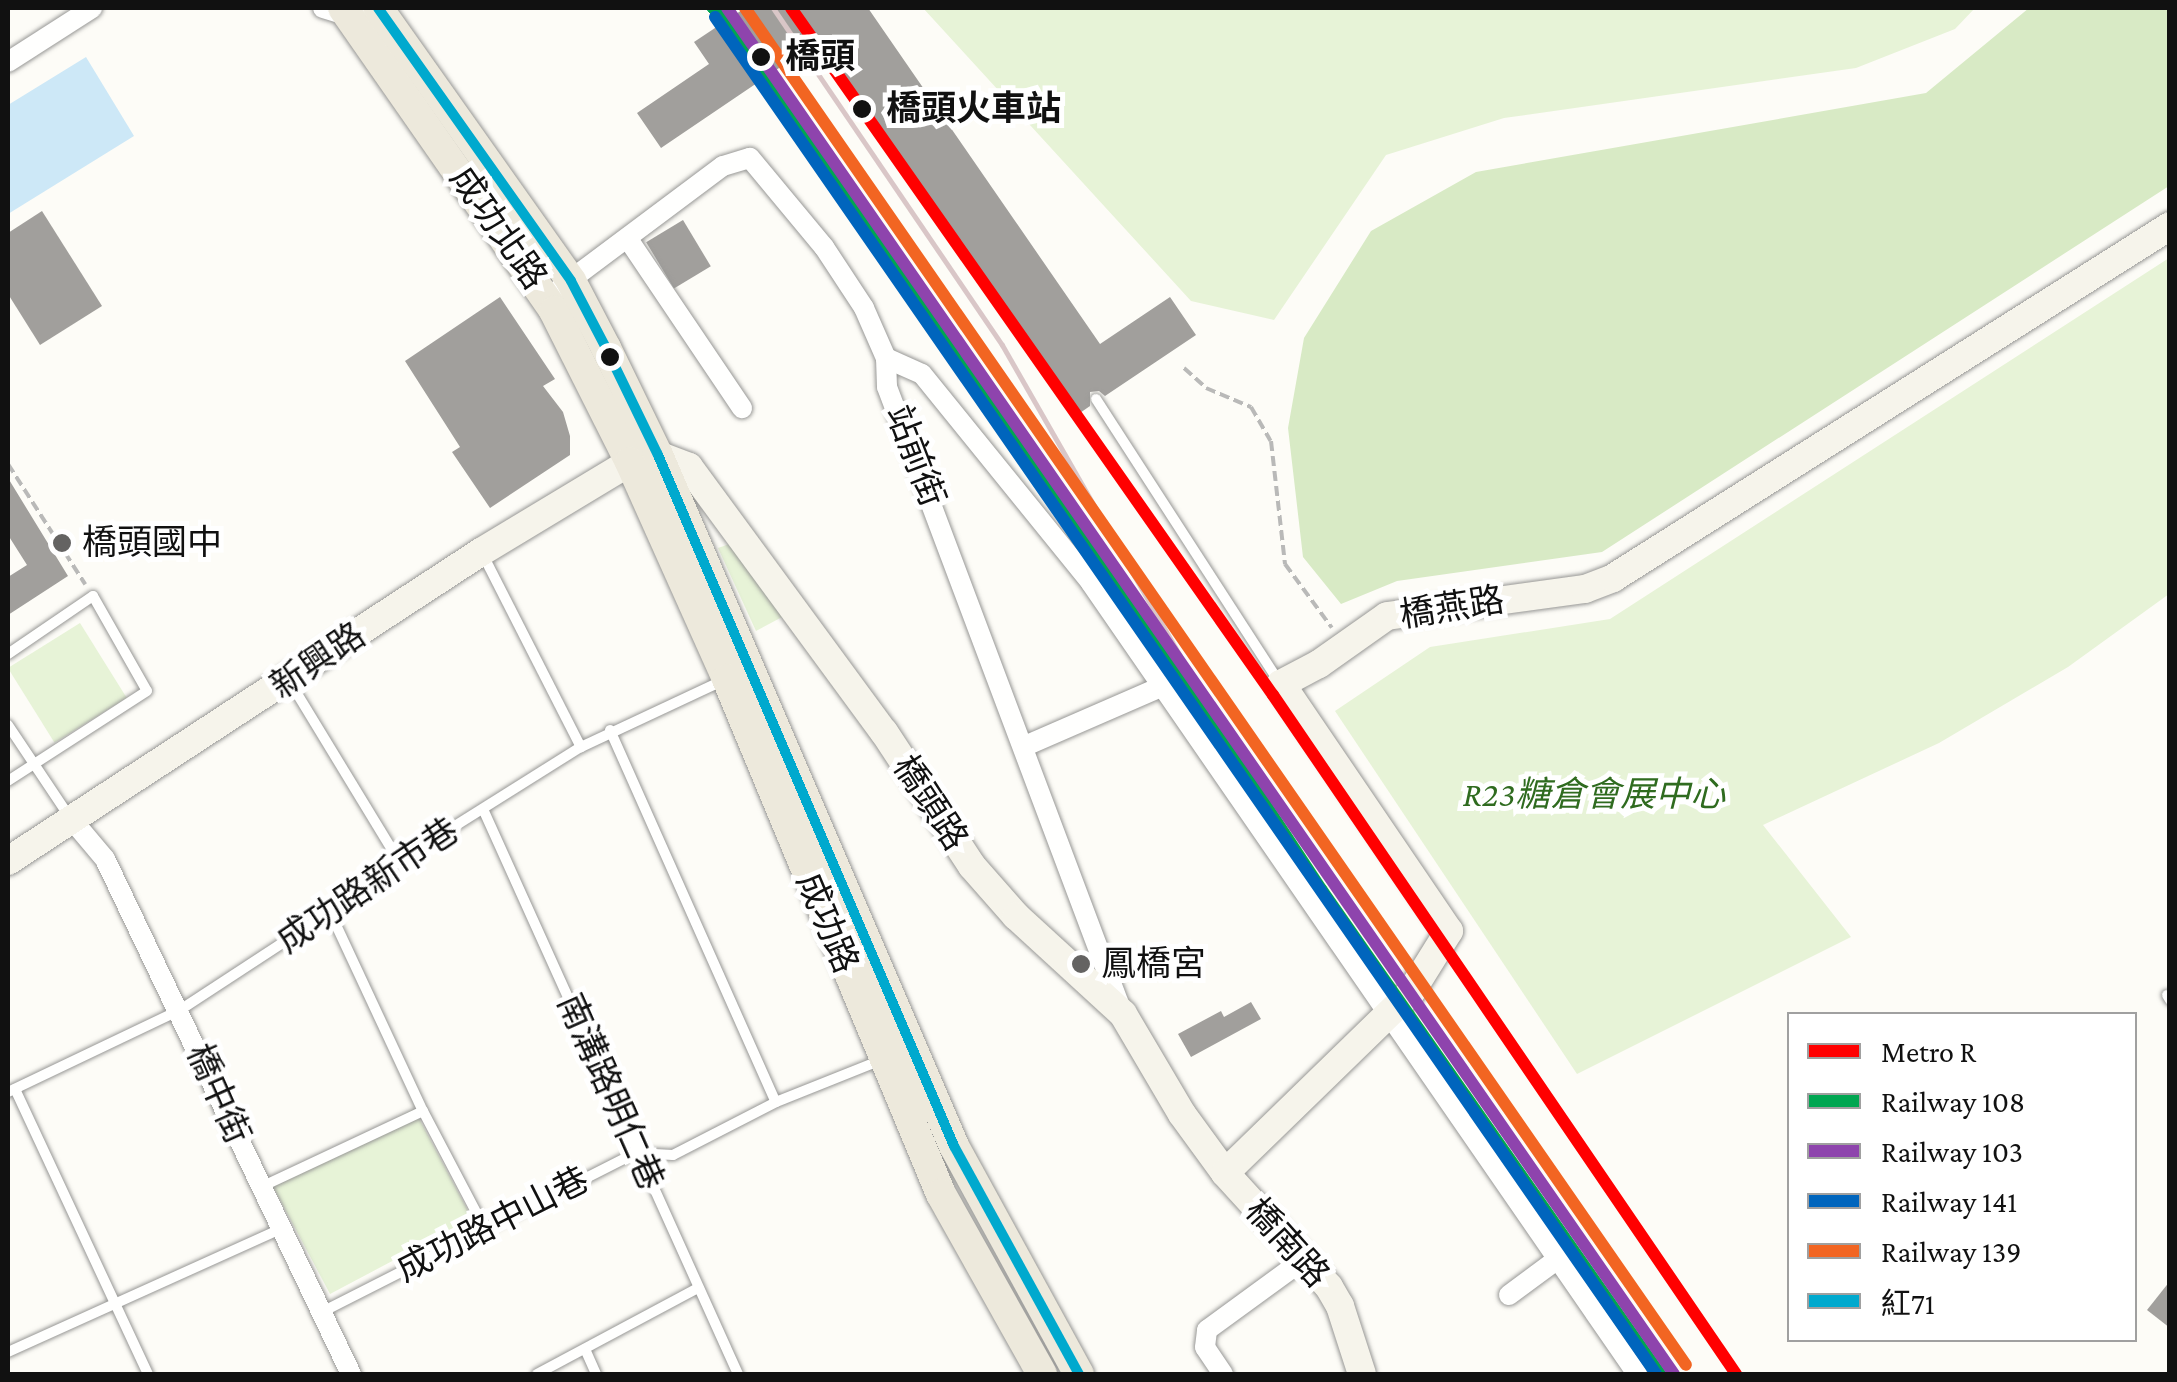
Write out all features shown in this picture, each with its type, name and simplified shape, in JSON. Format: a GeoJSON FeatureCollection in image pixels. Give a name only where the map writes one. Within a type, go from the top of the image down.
{"type":"FeatureCollection","features":[{"type":"Feature","properties":{"kind":"main road","name":"成功北路"},"geometry":{"type":"LineString","coordinates":[[352,9],[558,289],[644,458]]}},
{"type":"Feature","properties":{"kind":"main road","name":"成功路"},"geometry":{"type":"LineString","coordinates":[[644,458],[727,679],[941,1194],[1042,1374]]}},
{"type":"Feature","properties":{"kind":"main road","name":"成功路"},"geometry":{"type":"LineString","coordinates":[[644,458],[954,1146],[1079,1374]]}},
{"type":"Feature","properties":{"kind":"street"},"geometry":{"type":"LineString","coordinates":[[8,62],[89,8]]}},
{"type":"Feature","properties":{"kind":"street","name":"站前街"},"geometry":{"type":"LineString","coordinates":[[558,289],[722,166],[750,158],[824,247],[864,308],[886,358],[888,387],[1123,1014]]}},
{"type":"Feature","properties":{"kind":"street","name":"橋燕路"},"geometry":{"type":"LineString","coordinates":[[1281,684],[1320,664],[1386,616],[1585,589],[1613,578],[2170,226]]}},
{"type":"Feature","properties":{"kind":"street"},"geometry":{"type":"LineString","coordinates":[[628,240],[742,408]]}},
{"type":"Feature","properties":{"kind":"street"},"geometry":{"type":"LineString","coordinates":[[886,358],[922,374],[1091,583],[1560,1258],[1634,1373]]}},
{"type":"Feature","properties":{"kind":"street","name":"新興路"},"geometry":{"type":"LineString","coordinates":[[8,861],[481,552],[644,458]]}},
{"type":"Feature","properties":{"kind":"street","name":"橋頭路"},"geometry":{"type":"LineString","coordinates":[[644,458],[689,467],[884,732],[972,866],[1016,916],[1123,1014],[1182,1114],[1224,1173]]}},
{"type":"Feature","properties":{"kind":"street"},"geometry":{"type":"LineString","coordinates":[[1224,1173],[1410,992],[1449,930],[1281,684]]}},
{"type":"Feature","properties":{"kind":"street"},"geometry":{"type":"LineString","coordinates":[[1025,746],[1161,687]]}},
{"type":"Feature","properties":{"kind":"street","name":"橋中街"},"geometry":{"type":"LineString","coordinates":[[73,821],[106,860],[351,1374]]}},
{"type":"Feature","properties":{"kind":"street","name":"橋南路"},"geometry":{"type":"LineString","coordinates":[[1224,1173],[1340,1306],[1362,1374]]}},
{"type":"Feature","properties":{"kind":"street"},"geometry":{"type":"LineString","coordinates":[[1509,1296],[1560,1258]]}},
{"type":"Feature","properties":{"kind":"street"},"geometry":{"type":"LineString","coordinates":[[1223,1374],[1206,1347],[1206,1330],[1303,1260]]}},
{"type":"Feature","properties":{"kind":"lane"},"geometry":{"type":"LineString","coordinates":[[1096,399],[1281,684]]}},
{"type":"Feature","properties":{"kind":"lane"},"geometry":{"type":"LineString","coordinates":[[481,552],[581,747]]}},
{"type":"Feature","properties":{"kind":"lane"},"geometry":{"type":"LineString","coordinates":[[8,654],[93,596],[147,691],[8,782]]}},
{"type":"Feature","properties":{"kind":"lane","name":"成功路新市巷"},"geometry":{"type":"LineString","coordinates":[[11,1090],[180,1010],[330,912],[399,860],[581,747],[610,730],[727,679]]}},
{"type":"Feature","properties":{"kind":"lane"},"geometry":{"type":"LineString","coordinates":[[289,681],[399,860]]}},
{"type":"Feature","properties":{"kind":"lane"},"geometry":{"type":"LineString","coordinates":[[8,725],[73,821]]}},
{"type":"Feature","properties":{"kind":"lane"},"geometry":{"type":"LineString","coordinates":[[610,730],[776,1102]]}},
{"type":"Feature","properties":{"kind":"lane","name":"南溝路明仁巷"},"geometry":{"type":"LineString","coordinates":[[483,809],[738,1374]]}},
{"type":"Feature","properties":{"kind":"lane"},"geometry":{"type":"LineString","coordinates":[[330,912],[423,1112],[485,1229]]}},
{"type":"Feature","properties":{"kind":"lane","name":"成功路中山巷"},"geometry":{"type":"LineString","coordinates":[[321,1312],[636,1152],[673,1155],[776,1102],[884,1059]]}},
{"type":"Feature","properties":{"kind":"lane"},"geometry":{"type":"LineString","coordinates":[[11,1090],[148,1374]]}},
{"type":"Feature","properties":{"kind":"lane"},"geometry":{"type":"LineString","coordinates":[[260,1187],[423,1112]]}},
{"type":"Feature","properties":{"kind":"lane"},"geometry":{"type":"LineString","coordinates":[[8,1352],[281,1229]]}},
{"type":"Feature","properties":{"kind":"lane"},"geometry":{"type":"LineString","coordinates":[[537,1374],[698,1288]]}},
{"type":"Feature","properties":{"kind":"lane"},"geometry":{"type":"LineString","coordinates":[[585,1350],[596,1374]]}},
{"type":"Feature","properties":{"kind":"path"},"geometry":{"type":"LineString","coordinates":[[1184,368],[1206,388],[1251,407],[1272,441],[1285,564],[1344,644]]}},
{"type":"Feature","properties":{"kind":"path"},"geometry":{"type":"LineString","coordinates":[[8,464],[93,596]]}},
{"type":"Feature","properties":{"kind":"green space"},"geometry":{"type":"Polygon","coordinates":[[[923,8],[1975,8],[1955,29],[1856,68],[1504,118],[1386,155],[1274,320],[1191,301],[923,8]]]}},
{"type":"Feature","properties":{"kind":"green space"},"geometry":{"type":"Polygon","coordinates":[[[2029,8],[2169,8],[2169,186],[1602,552],[1397,581],[1341,604],[1303,557],[1288,428],[1304,338],[1371,231],[1476,172],[1926,93],[2029,8]]]}},
{"type":"Feature","properties":{"kind":"green space","name":"R23糖倉會展中心"},"geometry":{"type":"Polygon","coordinates":[[[2169,258],[2169,594],[2068,667],[1939,743],[1763,825],[1851,937],[1577,1074],[1335,711],[1430,647],[1610,619],[2169,258]]]}},
{"type":"Feature","properties":{"kind":"green space"},"geometry":{"type":"Polygon","coordinates":[[[735,542],[784,616],[756,631],[718,548],[735,542]]]}},
{"type":"Feature","properties":{"kind":"green space"},"geometry":{"type":"Polygon","coordinates":[[[80,623],[127,698],[55,743],[8,668],[80,623]]]}},
{"type":"Feature","properties":{"kind":"green space"},"geometry":{"type":"Polygon","coordinates":[[[414,1109],[472,1218],[330,1294],[272,1185],[414,1109]]]}},
{"type":"Feature","properties":{"kind":"water"},"geometry":{"type":"Polygon","coordinates":[[[86,57],[134,136],[8,214],[8,105],[86,57]]]}},
{"type":"Feature","properties":{"kind":"building"},"geometry":{"type":"Polygon","coordinates":[[[745,8],[868,8],[1100,344],[1170,297],[1196,335],[1105,396],[1099,391],[1090,392],[1090,406],[1077,415],[819,41],[661,148],[637,113],[709,64],[694,42],[745,8]]]}},
{"type":"Feature","properties":{"kind":"building"},"geometry":{"type":"Polygon","coordinates":[[[42,211],[102,306],[40,345],[8,294],[8,233],[42,211]]]}},
{"type":"Feature","properties":{"kind":"building"},"geometry":{"type":"Polygon","coordinates":[[[683,220],[711,266],[674,288],[646,242],[683,220]]]}},
{"type":"Feature","properties":{"kind":"building"},"geometry":{"type":"Polygon","coordinates":[[[500,297],[555,379],[543,386],[563,412],[570,436],[570,455],[490,508],[452,452],[460,447],[405,361],[500,297]]]}},
{"type":"Feature","properties":{"kind":"building"},"geometry":{"type":"Polygon","coordinates":[[[8,478],[68,576],[8,615],[8,577],[27,565],[8,535],[8,478]]]}},
{"type":"Feature","properties":{"kind":"building"},"geometry":{"type":"Polygon","coordinates":[[[1251,1002],[1261,1019],[1191,1057],[1178,1034],[1221,1011],[1224,1017],[1251,1002]]]}},
{"type":"Feature","properties":{"kind":"building"},"geometry":{"type":"Polygon","coordinates":[[[2170,1281],[2170,1328],[2147,1310],[2170,1281]]]}},
{"type":"Feature","properties":{"kind":"railway"},"geometry":{"type":"LineString","coordinates":[[773,8],[1002,345],[1186,666]]}},
{"type":"Feature","properties":{"kind":"metro line","name":"R"},"geometry":{"type":"LineString","coordinates":[[791,8],[1273,695],[1736,1374]]}},
{"type":"Feature","properties":{"kind":"rail line","name":"108"},"geometry":{"type":"LineString","coordinates":[[713,8],[1185,682],[1321,889],[1660,1374]]}},
{"type":"Feature","properties":{"kind":"rail line","name":"103"},"geometry":{"type":"LineString","coordinates":[[727,8],[1674,1374]]}},
{"type":"Feature","properties":{"kind":"rail line","name":"139"},"geometry":{"type":"LineString","coordinates":[[745,8],[1686,1365]]}},
{"type":"Feature","properties":{"kind":"rail line","name":"141"},"geometry":{"type":"LineString","coordinates":[[715,17],[1656,1374]]}},
{"type":"Feature","properties":{"kind":"transit line","name":"紅71"},"geometry":{"type":"LineString","coordinates":[[378,8],[571,281],[606,348],[658,455],[954,1146],[1079,1374]]}},
{"type":"Feature","properties":{"kind":"place","name":"橋頭"},"geometry":{"type":"Point","coordinates":[761,57]}},
{"type":"Feature","properties":{"kind":"place","name":"橋頭火車站"},"geometry":{"type":"Point","coordinates":[862,109]}},
{"type":"Feature","properties":{"kind":"place","name":"橋頭國中"},"geometry":{"type":"Point","coordinates":[62,543]}},
{"type":"Feature","properties":{"kind":"place","name":"鳳橋宮"},"geometry":{"type":"Point","coordinates":[1081,964]}}]}
